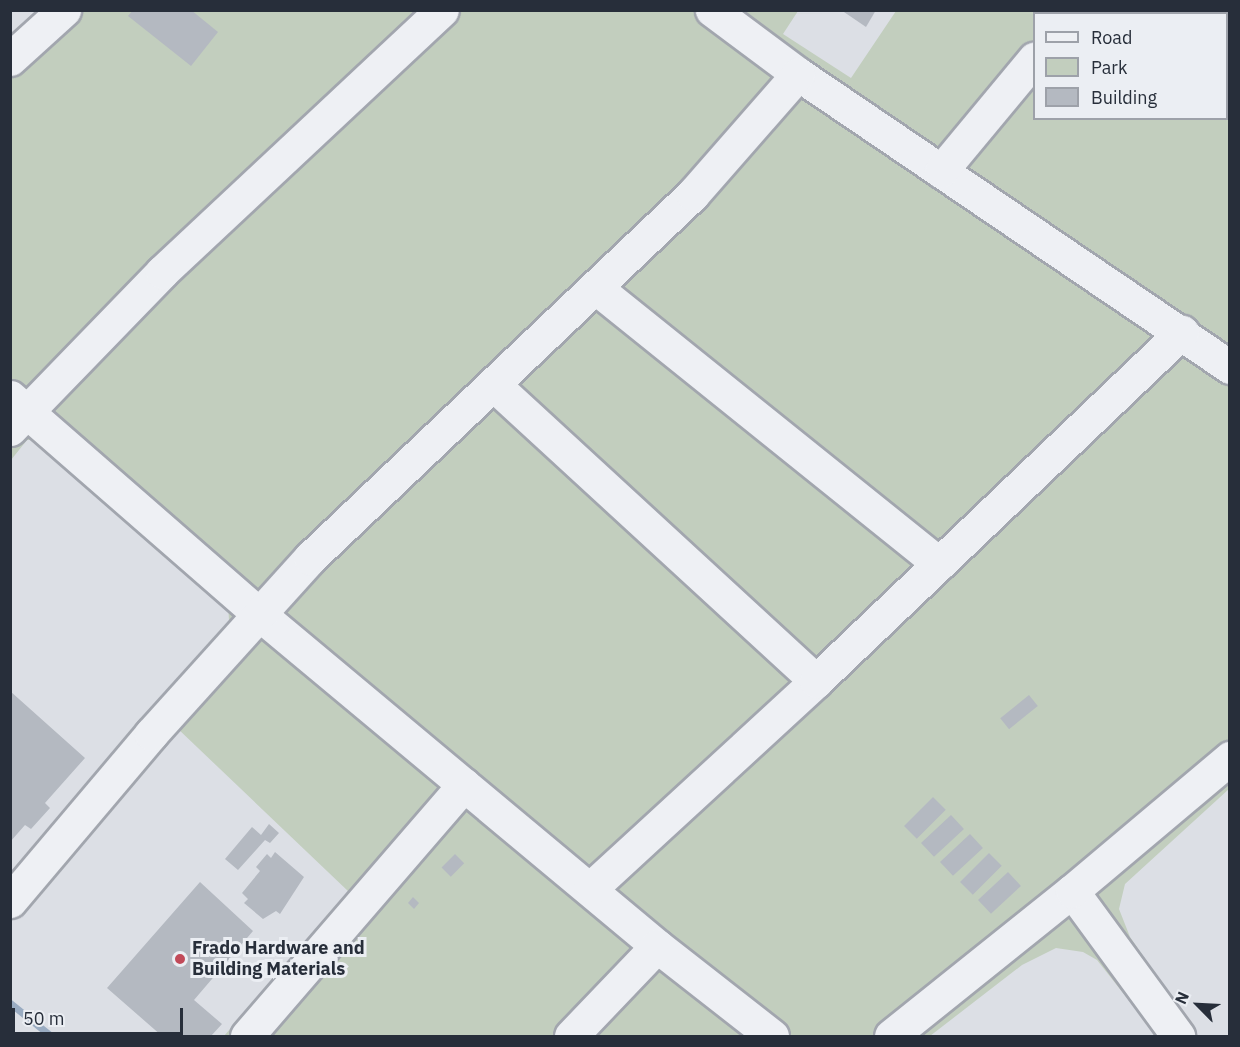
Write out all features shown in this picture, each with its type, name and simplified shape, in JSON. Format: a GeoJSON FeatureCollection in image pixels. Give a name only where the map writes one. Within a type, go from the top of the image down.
{"type":"FeatureCollection","features":[{"type":"Feature","properties":{"kind":"street"},"geometry":{"type":"LineString","coordinates":[[10,59],[63,10]]}},
{"type":"Feature","properties":{"kind":"street"},"geometry":{"type":"LineString","coordinates":[[442,10],[16,412],[657,946],[772,1036]]}},
{"type":"Feature","properties":{"kind":"street"},"geometry":{"type":"LineString","coordinates":[[712,10],[798,74],[1182,332],[1230,367]]}},
{"type":"Feature","properties":{"kind":"street"},"geometry":{"type":"LineString","coordinates":[[941,171],[1033,61]]}},
{"type":"Feature","properties":{"kind":"street"},"geometry":{"type":"LineString","coordinates":[[10,901],[258,613],[310,558],[693,194],[798,74]]}},
{"type":"Feature","properties":{"kind":"street"},"geometry":{"type":"LineString","coordinates":[[596,288],[939,564]]}},
{"type":"Feature","properties":{"kind":"street"},"geometry":{"type":"LineString","coordinates":[[590,889],[816,681],[1182,332]]}},
{"type":"Feature","properties":{"kind":"street"},"geometry":{"type":"LineString","coordinates":[[493,384],[816,681]]}},
{"type":"Feature","properties":{"kind":"street"},"geometry":{"type":"LineString","coordinates":[[891,1036],[1072,891],[1230,758]]}},
{"type":"Feature","properties":{"kind":"street"},"geometry":{"type":"LineString","coordinates":[[247,1036],[464,785]]}},
{"type":"Feature","properties":{"kind":"street"},"geometry":{"type":"LineString","coordinates":[[1072,891],[1178,1036]]}},
{"type":"Feature","properties":{"kind":"street"},"geometry":{"type":"LineString","coordinates":[[571,1036],[657,946]]}},
{"type":"Feature","properties":{"kind":"green space"},"geometry":{"type":"Polygon","coordinates":[[[64,11],[798,11],[783,34],[851,78],[896,11],[1229,11],[1229,789],[1125,884],[1119,909],[1130,937],[1198,1036],[1157,1036],[1097,960],[1083,952],[1056,948],[1022,965],[930,1036],[224,1036],[349,892],[176,727],[11,920],[11,879],[229,621],[228,601],[46,440],[27,440],[11,460],[11,59],[64,11]]]}},
{"type":"Feature","properties":{"kind":"building"},"geometry":{"type":"Polygon","coordinates":[[[133,10],[191,10],[218,32],[191,66],[128,16],[133,10]]]}},
{"type":"Feature","properties":{"kind":"building"},"geometry":{"type":"Polygon","coordinates":[[[841,10],[876,10],[866,27],[841,10]]]}},
{"type":"Feature","properties":{"kind":"building"},"geometry":{"type":"Polygon","coordinates":[[[10,691],[85,758],[45,803],[50,808],[31,829],[25,825],[10,842],[10,691]]]}},
{"type":"Feature","properties":{"kind":"building"},"geometry":{"type":"Polygon","coordinates":[[[1029,695],[1038,706],[1009,729],[1000,718],[1029,695]]]}},
{"type":"Feature","properties":{"kind":"building"},"geometry":{"type":"Polygon","coordinates":[[[933,797],[946,810],[917,839],[904,826],[933,797]]]}},
{"type":"Feature","properties":{"kind":"building"},"geometry":{"type":"Polygon","coordinates":[[[951,815],[964,829],[934,857],[921,843],[951,815]]]}},
{"type":"Feature","properties":{"kind":"building"},"geometry":{"type":"Polygon","coordinates":[[[269,824],[279,833],[270,843],[265,840],[238,870],[225,859],[252,827],[261,835],[269,824]]]}},
{"type":"Feature","properties":{"kind":"building"},"geometry":{"type":"Polygon","coordinates":[[[970,834],[983,848],[953,876],[940,862],[970,834]]]}},
{"type":"Feature","properties":{"kind":"building"},"geometry":{"type":"Polygon","coordinates":[[[275,852],[304,877],[280,914],[276,911],[263,919],[244,903],[248,899],[242,893],[260,871],[256,867],[267,854],[271,858],[275,852]]]}},
{"type":"Feature","properties":{"kind":"building"},"geometry":{"type":"Polygon","coordinates":[[[989,853],[1002,866],[973,895],[960,882],[989,853]]]}},
{"type":"Feature","properties":{"kind":"building"},"geometry":{"type":"Polygon","coordinates":[[[455,854],[464,863],[451,877],[442,867],[455,854]]]}},
{"type":"Feature","properties":{"kind":"building"},"geometry":{"type":"Polygon","coordinates":[[[1008,872],[1021,886],[991,914],[978,900],[1008,872]]]}},
{"type":"Feature","properties":{"kind":"building","name":"Frado Hardware and Building Materials"},"geometry":{"type":"Polygon","coordinates":[[[200,882],[253,931],[194,1000],[222,1024],[211,1036],[162,1036],[107,988],[200,882]]]}},
{"type":"Feature","properties":{"kind":"building"},"geometry":{"type":"Polygon","coordinates":[[[413,897],[419,903],[414,909],[408,903],[413,897]]]}},
{"type":"Feature","properties":{"kind":"waterway"},"geometry":{"type":"LineString","coordinates":[[10,1003],[51,1036]]}},
{"type":"Feature","properties":{"kind":"place","name":"Frado Hardware and Building Materials"},"geometry":{"type":"Point","coordinates":[180,959]}}]}
